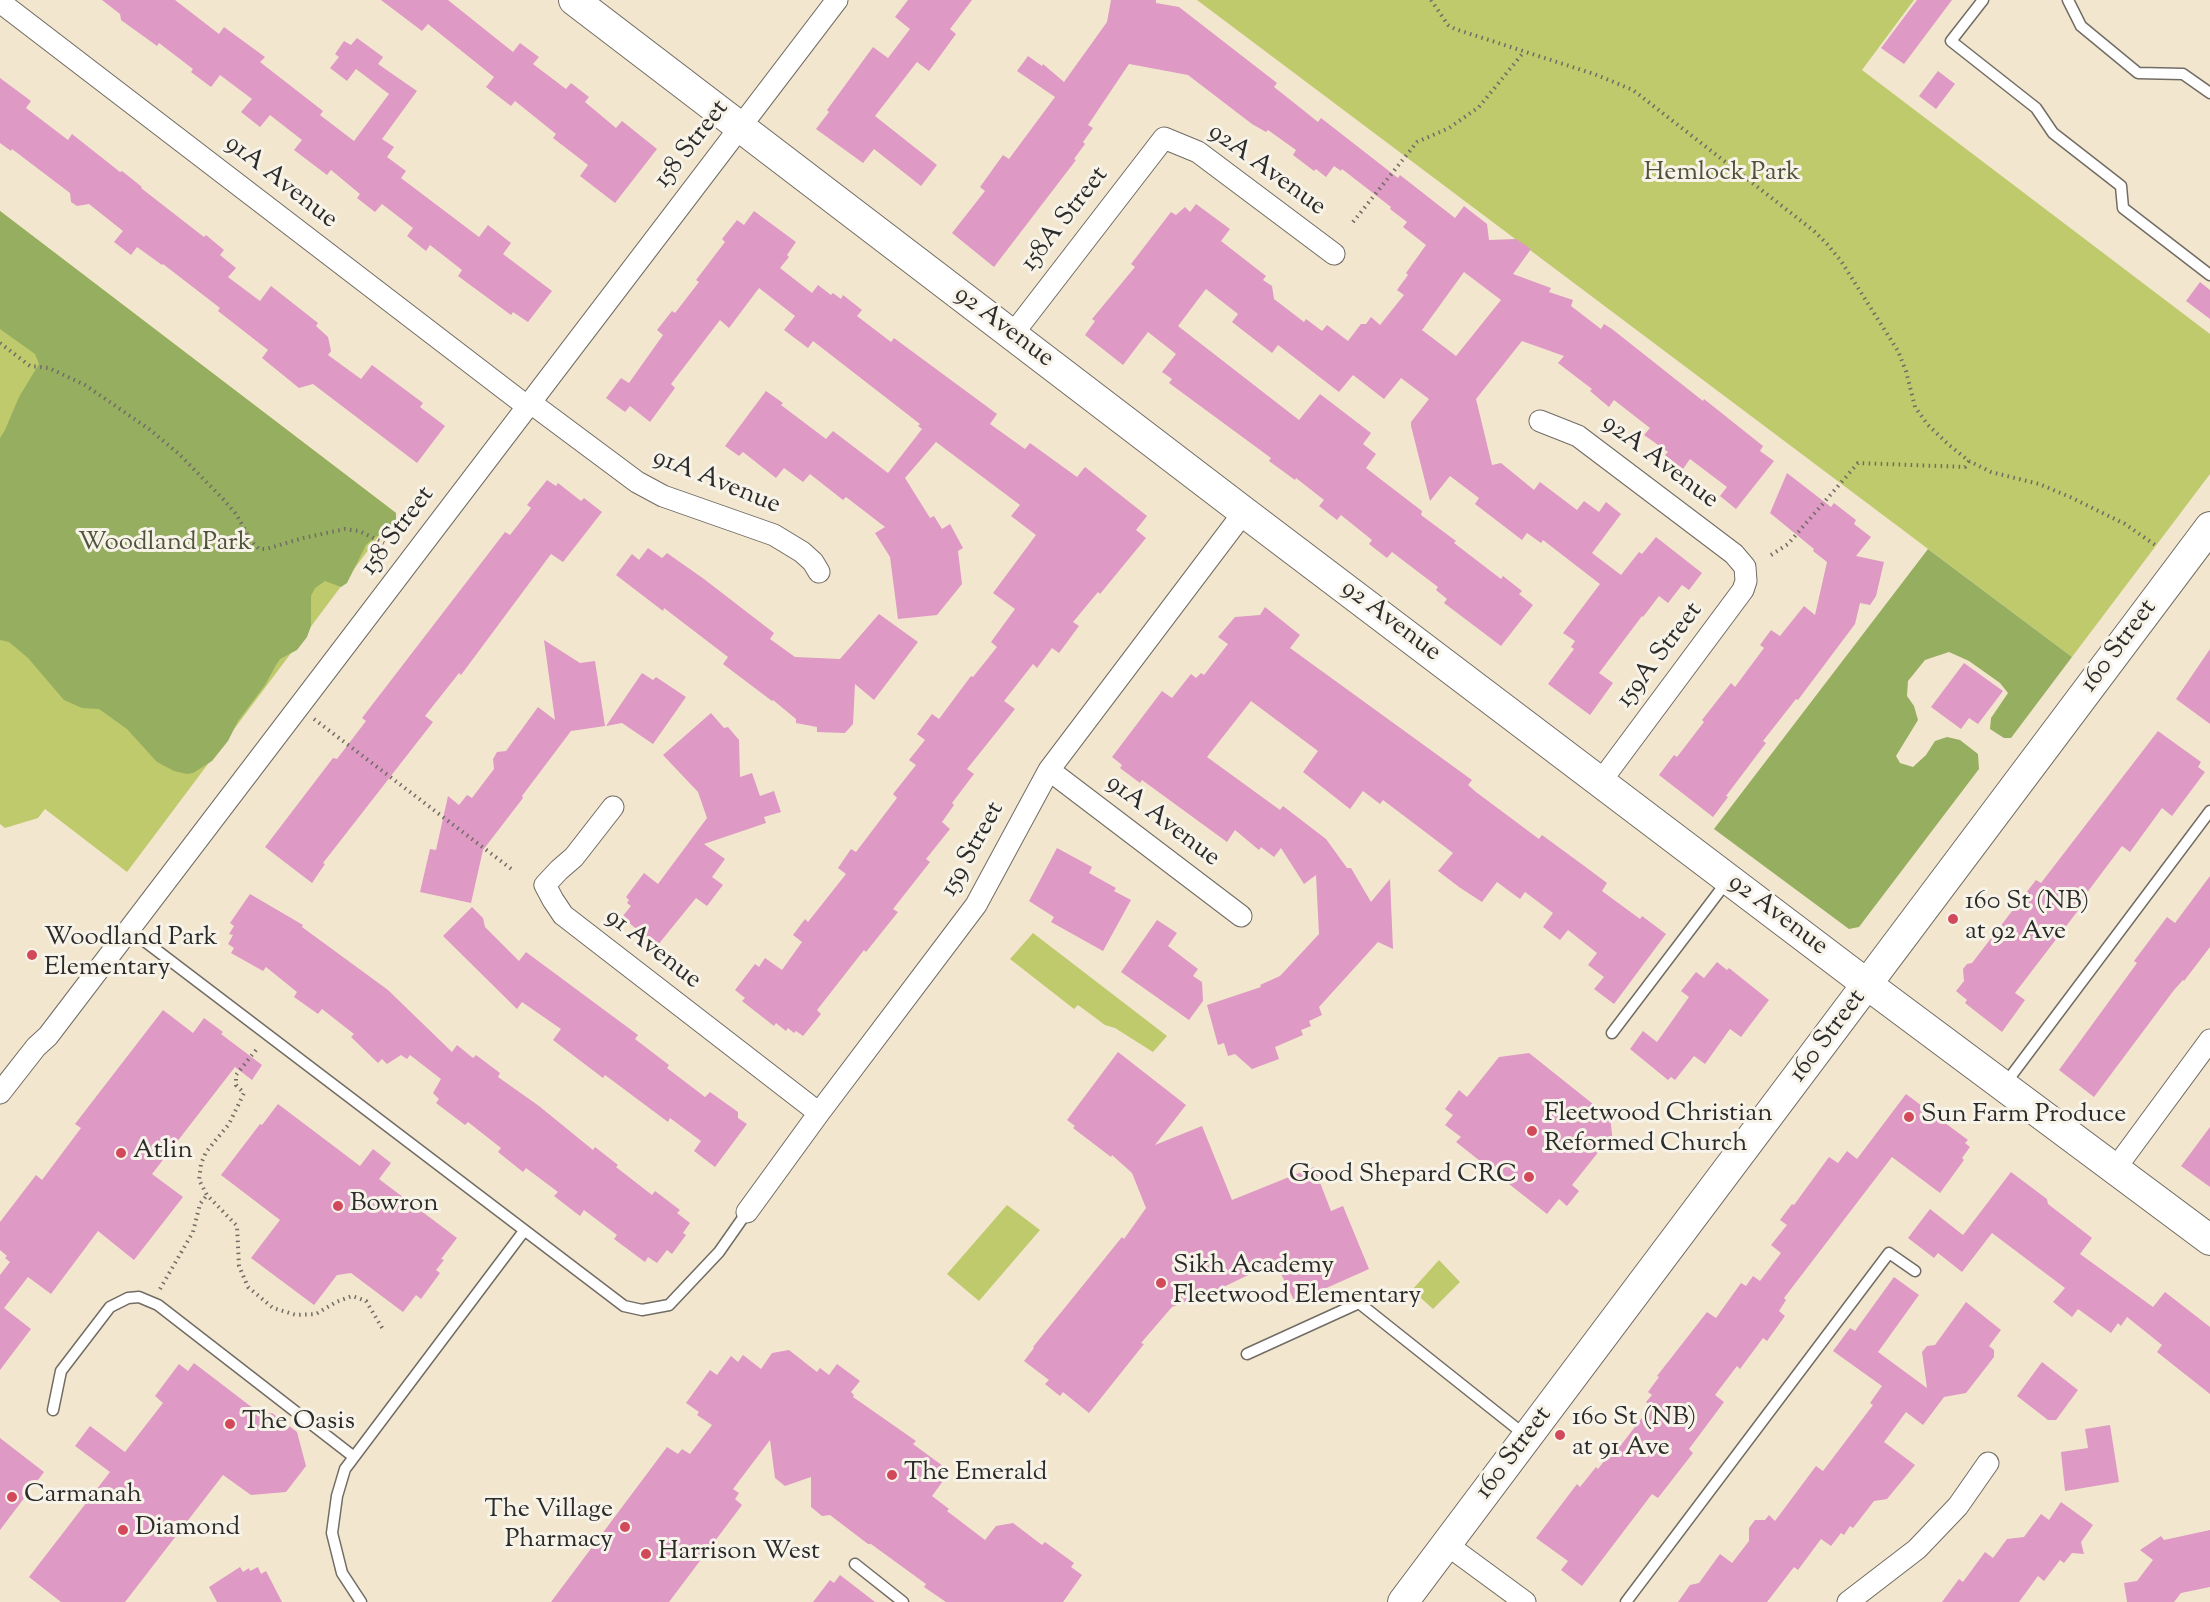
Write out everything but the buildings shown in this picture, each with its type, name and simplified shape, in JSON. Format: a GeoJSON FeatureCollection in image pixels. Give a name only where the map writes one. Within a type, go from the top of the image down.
{"type":"FeatureCollection","features":[{"type":"Feature","properties":{"kind":"street","name":"92 Avenue"},"geometry":{"type":"LineString","coordinates":[[574,0],[1868,985],[2210,1240]]}},
{"type":"Feature","properties":{"kind":"street","name":"158 Street"},"geometry":{"type":"LineString","coordinates":[[0,1093],[36,1047],[48,1036],[130,930],[837,0]]}},
{"type":"Feature","properties":{"kind":"street","name":"91A Avenue"},"geometry":{"type":"LineString","coordinates":[[0,2],[529,405],[637,482],[663,496],[774,535],[802,552],[813,562],[819,572]]}},
{"type":"Feature","properties":{"kind":"street","name":"158A Street"},"geometry":{"type":"LineString","coordinates":[[1012,335],[1164,138]]}},
{"type":"Feature","properties":{"kind":"street","name":"92A Avenue"},"geometry":{"type":"LineString","coordinates":[[1164,138],[1198,152],[1334,254]]}},
{"type":"Feature","properties":{"kind":"street","name":"92A Avenue"},"geometry":{"type":"LineString","coordinates":[[1540,421],[1578,436],[1739,558]]}},
{"type":"Feature","properties":{"kind":"street","name":"159 Street"},"geometry":{"type":"LineString","coordinates":[[747,1212],[976,905],[1049,770],[1244,512]]}},
{"type":"Feature","properties":{"kind":"street","name":"160 Street"},"geometry":{"type":"LineString","coordinates":[[1403,1602],[2210,527]]}},
{"type":"Feature","properties":{"kind":"street","name":"159A Street"},"geometry":{"type":"LineString","coordinates":[[1601,782],[1743,590],[1746,581],[1745,567],[1739,558]]}},
{"type":"Feature","properties":{"kind":"street","name":"91A Avenue"},"geometry":{"type":"LineString","coordinates":[[1049,770],[1241,916]]}},
{"type":"Feature","properties":{"kind":"street","name":"91 Avenue"},"geometry":{"type":"LineString","coordinates":[[614,807],[574,857],[544,885],[563,915],[819,1113]]}},
{"type":"Feature","properties":{"kind":"street"},"geometry":{"type":"LineString","coordinates":[[2115,1169],[2210,1040]]}},
{"type":"Feature","properties":{"kind":"street"},"geometry":{"type":"LineString","coordinates":[[1848,1602],[1917,1549],[1958,1506],[1988,1463]]}},
{"type":"Feature","properties":{"kind":"street"},"geometry":{"type":"LineString","coordinates":[[1446,1544],[1525,1602]]}},
{"type":"Feature","properties":{"kind":"lane"},"geometry":{"type":"LineString","coordinates":[[1983,0],[1951,41],[2036,108],[2053,133],[2121,186],[2123,208],[2210,275]]}},
{"type":"Feature","properties":{"kind":"lane"},"geometry":{"type":"LineString","coordinates":[[2068,0],[2081,26],[2138,73],[2183,74],[2210,93]]}},
{"type":"Feature","properties":{"kind":"lane"},"geometry":{"type":"LineString","coordinates":[[2004,1086],[2210,811]]}},
{"type":"Feature","properties":{"kind":"lane"},"geometry":{"type":"LineString","coordinates":[[1612,1033],[1729,879]]}},
{"type":"Feature","properties":{"kind":"lane"},"geometry":{"type":"LineString","coordinates":[[130,930],[624,1306],[642,1310],[669,1305],[718,1252],[747,1212]]}},
{"type":"Feature","properties":{"kind":"lane"},"geometry":{"type":"LineString","coordinates":[[361,1602],[342,1573],[332,1533],[337,1496],[345,1469],[524,1231]]}},
{"type":"Feature","properties":{"kind":"lane"},"geometry":{"type":"LineString","coordinates":[[1626,1602],[1889,1252],[1915,1271]]}},
{"type":"Feature","properties":{"kind":"lane"},"geometry":{"type":"LineString","coordinates":[[53,1410],[61,1371],[110,1307],[128,1298],[139,1297],[158,1305],[354,1457]]}},
{"type":"Feature","properties":{"kind":"lane"},"geometry":{"type":"LineString","coordinates":[[1247,1354],[1359,1303],[1528,1437]]}},
{"type":"Feature","properties":{"kind":"lane"},"geometry":{"type":"LineString","coordinates":[[855,1564],[903,1602]]}},
{"type":"Feature","properties":{"kind":"path"},"geometry":{"type":"LineString","coordinates":[[1431,0],[1448,26],[1524,53],[1594,74],[1633,90],[1814,231],[1841,261],[1898,351],[1906,370],[1915,407],[1928,425],[1969,461],[1990,472],[2039,484],[2070,497],[2125,524],[2157,547]]}},
{"type":"Feature","properties":{"kind":"path"},"geometry":{"type":"LineString","coordinates":[[1353,222],[1417,142],[1449,128],[1479,108],[1524,53]]}},
{"type":"Feature","properties":{"kind":"path"},"geometry":{"type":"LineString","coordinates":[[0,343],[30,366],[49,368],[85,385],[149,429],[179,454],[217,492],[236,514],[251,542],[259,549],[345,529],[366,533],[384,543]]}},
{"type":"Feature","properties":{"kind":"path"},"geometry":{"type":"LineString","coordinates":[[1771,555],[1788,544],[1858,462],[1965,467],[1969,461]]}},
{"type":"Feature","properties":{"kind":"path"},"geometry":{"type":"LineString","coordinates":[[314,718],[514,871]]}},
{"type":"Feature","properties":{"kind":"path"},"geometry":{"type":"LineString","coordinates":[[256,1050],[236,1075],[236,1085],[244,1093],[229,1124],[206,1152],[201,1164],[200,1180],[207,1195],[237,1226],[238,1266],[248,1287],[273,1308],[296,1314],[315,1314],[352,1296],[366,1301],[384,1331]]}},
{"type":"Feature","properties":{"kind":"path"},"geometry":{"type":"LineString","coordinates":[[159,1291],[193,1232],[200,1204],[207,1195]]}},
{"type":"Feature","properties":{"kind":"green space","name":"Hemlock Park"},"geometry":{"type":"Polygon","coordinates":[[[1197,0],[1914,0],[1862,70],[2210,334],[2210,474],[2072,657],[1197,0]]]}},
{"type":"Feature","properties":{"kind":"green space","name":"Woodland Park"},"geometry":{"type":"Polygon","coordinates":[[[0,211],[396,513],[127,872],[45,809],[38,818],[5,828],[0,824],[0,211]]]}},
{"type":"Feature","properties":{"kind":"green space","name":"Woodland Park"},"geometry":{"type":"Polygon","coordinates":[[[0,211],[396,513],[396,521],[389,531],[375,537],[366,545],[347,583],[341,587],[325,581],[315,588],[311,596],[311,626],[307,637],[297,650],[280,659],[265,685],[238,721],[228,741],[212,761],[193,773],[174,771],[157,762],[127,729],[99,709],[82,708],[64,700],[28,658],[9,642],[0,640],[0,438],[19,397],[39,364],[35,354],[0,329],[0,211]]]}},
{"type":"Feature","properties":{"kind":"green space"},"geometry":{"type":"Polygon","coordinates":[[[1928,549],[2072,657],[2011,738],[2004,738],[1990,729],[1991,718],[2008,693],[2000,683],[1969,661],[1949,652],[1925,660],[1908,681],[1907,696],[1914,706],[1918,720],[1896,756],[1900,763],[1913,767],[1926,755],[1935,741],[1947,737],[1960,740],[1978,754],[1979,769],[1859,927],[1849,929],[1714,829],[1928,549]]]}},
{"type":"Feature","properties":{"kind":"green space"},"geometry":{"type":"Polygon","coordinates":[[[1033,933],[1167,1036],[1153,1052],[1115,1028],[1105,1025],[1078,1005],[1074,1009],[1010,959],[1033,933]]]}},
{"type":"Feature","properties":{"kind":"green space"},"geometry":{"type":"Polygon","coordinates":[[[1007,1205],[1040,1230],[979,1301],[947,1274],[1007,1205]]]}},
{"type":"Feature","properties":{"kind":"green space"},"geometry":{"type":"Polygon","coordinates":[[[1439,1260],[1460,1282],[1433,1309],[1412,1290],[1439,1260]]]}},
{"type":"Feature","properties":{"kind":"place","name":"160 St (NB) at 92 Ave"},"geometry":{"type":"Point","coordinates":[1953,919]}},
{"type":"Feature","properties":{"kind":"place","name":"Woodland Park Elementary"},"geometry":{"type":"Point","coordinates":[32,955]}},
{"type":"Feature","properties":{"kind":"place","name":"Sun Farm Produce"},"geometry":{"type":"Point","coordinates":[1909,1117]}},
{"type":"Feature","properties":{"kind":"place","name":"Fleetwood Christian Reformed Church"},"geometry":{"type":"Point","coordinates":[1532,1131]}},
{"type":"Feature","properties":{"kind":"place","name":"Atlin"},"geometry":{"type":"Point","coordinates":[121,1153]}},
{"type":"Feature","properties":{"kind":"place","name":"Good Shepard CRC"},"geometry":{"type":"Point","coordinates":[1529,1177]}},
{"type":"Feature","properties":{"kind":"place","name":"Bowron"},"geometry":{"type":"Point","coordinates":[338,1206]}},
{"type":"Feature","properties":{"kind":"place","name":"Sikh Academy Fleetwood Elementary"},"geometry":{"type":"Point","coordinates":[1161,1283]}},
{"type":"Feature","properties":{"kind":"place","name":"The Oasis"},"geometry":{"type":"Point","coordinates":[230,1424]}},
{"type":"Feature","properties":{"kind":"place","name":"160 St (NB) at 91 Ave"},"geometry":{"type":"Point","coordinates":[1560,1435]}},
{"type":"Feature","properties":{"kind":"place","name":"The Emerald"},"geometry":{"type":"Point","coordinates":[892,1475]}},
{"type":"Feature","properties":{"kind":"place","name":"Carmanah"},"geometry":{"type":"Point","coordinates":[12,1497]}},
{"type":"Feature","properties":{"kind":"place","name":"The Village Pharmacy"},"geometry":{"type":"Point","coordinates":[625,1527]}},
{"type":"Feature","properties":{"kind":"place","name":"Diamond"},"geometry":{"type":"Point","coordinates":[123,1530]}},
{"type":"Feature","properties":{"kind":"place","name":"Harrison West"},"geometry":{"type":"Point","coordinates":[646,1554]}}]}
